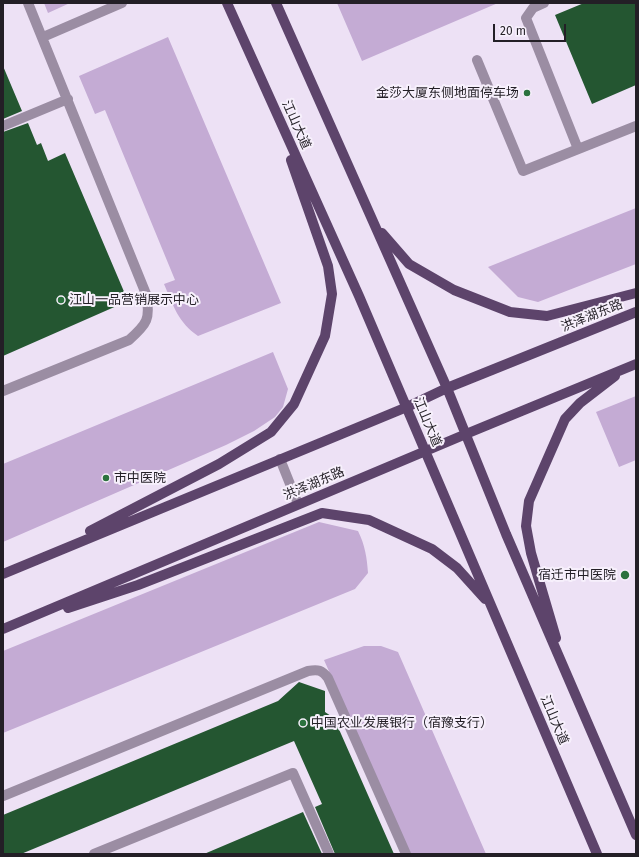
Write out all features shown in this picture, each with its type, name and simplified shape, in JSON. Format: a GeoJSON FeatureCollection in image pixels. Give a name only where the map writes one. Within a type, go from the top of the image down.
{"type":"FeatureCollection","features":[{"type":"Feature","properties":{"kind":"main road","name":"江山大道"},"geometry":{"type":"LineString","coordinates":[[227,3],[359,296],[597,854]]}},
{"type":"Feature","properties":{"kind":"main road"},"geometry":{"type":"LineString","coordinates":[[276,3],[447,388],[506,534],[636,835]]}},
{"type":"Feature","properties":{"kind":"main road"},"geometry":{"type":"LineString","coordinates":[[33,561],[219,464],[271,432],[294,404],[325,336],[332,294],[328,266],[271,102]]}},
{"type":"Feature","properties":{"kind":"main road"},"geometry":{"type":"LineString","coordinates":[[374,224],[409,264],[454,290],[510,312],[547,316],[636,293]]}},
{"type":"Feature","properties":{"kind":"main road","name":"洪泽湖东路"},"geometry":{"type":"LineString","coordinates":[[3,574],[407,407],[447,388],[636,312]]}},
{"type":"Feature","properties":{"kind":"main road"},"geometry":{"type":"LineString","coordinates":[[569,682],[531,553],[526,526],[529,501],[565,419],[580,403],[631,366]]}},
{"type":"Feature","properties":{"kind":"main road","name":"洪泽湖东路"},"geometry":{"type":"LineString","coordinates":[[3,629],[298,504],[631,366]]}},
{"type":"Feature","properties":{"kind":"main road"},"geometry":{"type":"LineString","coordinates":[[3,629],[138,585],[322,513],[369,520],[432,549],[457,568],[489,603]]}},
{"type":"Feature","properties":{"kind":"lane"},"geometry":{"type":"LineString","coordinates":[[3,390],[128,340],[140,330],[147,320],[149,307],[146,294],[28,3]]}},
{"type":"Feature","properties":{"kind":"lane"},"geometry":{"type":"LineString","coordinates":[[43,37],[122,3]]}},
{"type":"Feature","properties":{"kind":"lane"},"geometry":{"type":"LineString","coordinates":[[544,3],[533,8],[526,18],[578,149]]}},
{"type":"Feature","properties":{"kind":"lane"},"geometry":{"type":"LineString","coordinates":[[476,60],[522,171],[636,126]]}},
{"type":"Feature","properties":{"kind":"lane"},"geometry":{"type":"LineString","coordinates":[[3,126],[68,99]]}},
{"type":"Feature","properties":{"kind":"lane"},"geometry":{"type":"LineString","coordinates":[[280,459],[298,504]]}},
{"type":"Feature","properties":{"kind":"lane"},"geometry":{"type":"LineString","coordinates":[[3,796],[301,674],[317,669],[324,672],[328,678],[406,854]]}},
{"type":"Feature","properties":{"kind":"lane"},"geometry":{"type":"LineString","coordinates":[[94,854],[293,774],[329,854]]}},
{"type":"Feature","properties":{"kind":"shaded area"},"geometry":{"type":"Polygon","coordinates":[[[44,3],[70,3],[48,13],[44,3]]]}},
{"type":"Feature","properties":{"kind":"shaded area"},"geometry":{"type":"Polygon","coordinates":[[[337,3],[498,3],[362,61],[337,3]]]}},
{"type":"Feature","properties":{"kind":"shaded area"},"geometry":{"type":"Polygon","coordinates":[[[168,37],[281,303],[198,336],[191,331],[181,319],[174,307],[164,284],[175,280],[105,110],[95,114],[79,76],[168,37]]]}},
{"type":"Feature","properties":{"kind":"shaded area"},"geometry":{"type":"Polygon","coordinates":[[[636,208],[636,264],[538,302],[518,297],[488,267],[636,208]]]}},
{"type":"Feature","properties":{"kind":"shaded area"},"geometry":{"type":"Polygon","coordinates":[[[273,352],[288,389],[283,407],[275,417],[254,431],[226,445],[3,542],[3,464],[273,352]]]}},
{"type":"Feature","properties":{"kind":"shaded area"},"geometry":{"type":"Polygon","coordinates":[[[636,396],[636,460],[619,467],[596,412],[636,396]]]}},
{"type":"Feature","properties":{"kind":"shaded area"},"geometry":{"type":"Polygon","coordinates":[[[319,522],[358,531],[365,552],[368,573],[355,589],[3,733],[3,651],[319,522]]]}},
{"type":"Feature","properties":{"kind":"shaded area"},"geometry":{"type":"Polygon","coordinates":[[[364,646],[381,646],[398,652],[486,854],[410,854],[324,660],[364,646]]]}},
{"type":"Feature","properties":{"kind":"building"},"geometry":{"type":"Polygon","coordinates":[[[584,3],[636,3],[636,85],[592,104],[555,15],[584,3]]]}},
{"type":"Feature","properties":{"kind":"building"},"geometry":{"type":"Polygon","coordinates":[[[3,66],[22,111],[3,119],[3,66]]]}},
{"type":"Feature","properties":{"kind":"building"},"geometry":{"type":"Polygon","coordinates":[[[28,123],[37,145],[41,143],[48,161],[65,153],[128,301],[3,356],[3,132],[28,123]]]}},
{"type":"Feature","properties":{"kind":"building"},"geometry":{"type":"Polygon","coordinates":[[[299,682],[325,691],[325,712],[334,718],[394,854],[335,854],[315,807],[322,804],[294,741],[21,854],[3,854],[3,815],[278,701],[299,682]]]}},
{"type":"Feature","properties":{"kind":"building"},"geometry":{"type":"Polygon","coordinates":[[[303,812],[322,854],[204,854],[303,812]]]}},
{"type":"Feature","properties":{"kind":"place","name":"金莎大厦东侧地面停车场"},"geometry":{"type":"Point","coordinates":[527,93]}},
{"type":"Feature","properties":{"kind":"place","name":"江山一品营销展示中心"},"geometry":{"type":"Point","coordinates":[61,300]}},
{"type":"Feature","properties":{"kind":"place","name":"市中医院"},"geometry":{"type":"Point","coordinates":[106,478]}},
{"type":"Feature","properties":{"kind":"place","name":"宿迁市中医院"},"geometry":{"type":"Point","coordinates":[625,575]}},
{"type":"Feature","properties":{"kind":"place","name":"中国农业发展银行（宿豫支行）"},"geometry":{"type":"Point","coordinates":[303,723]}}]}
